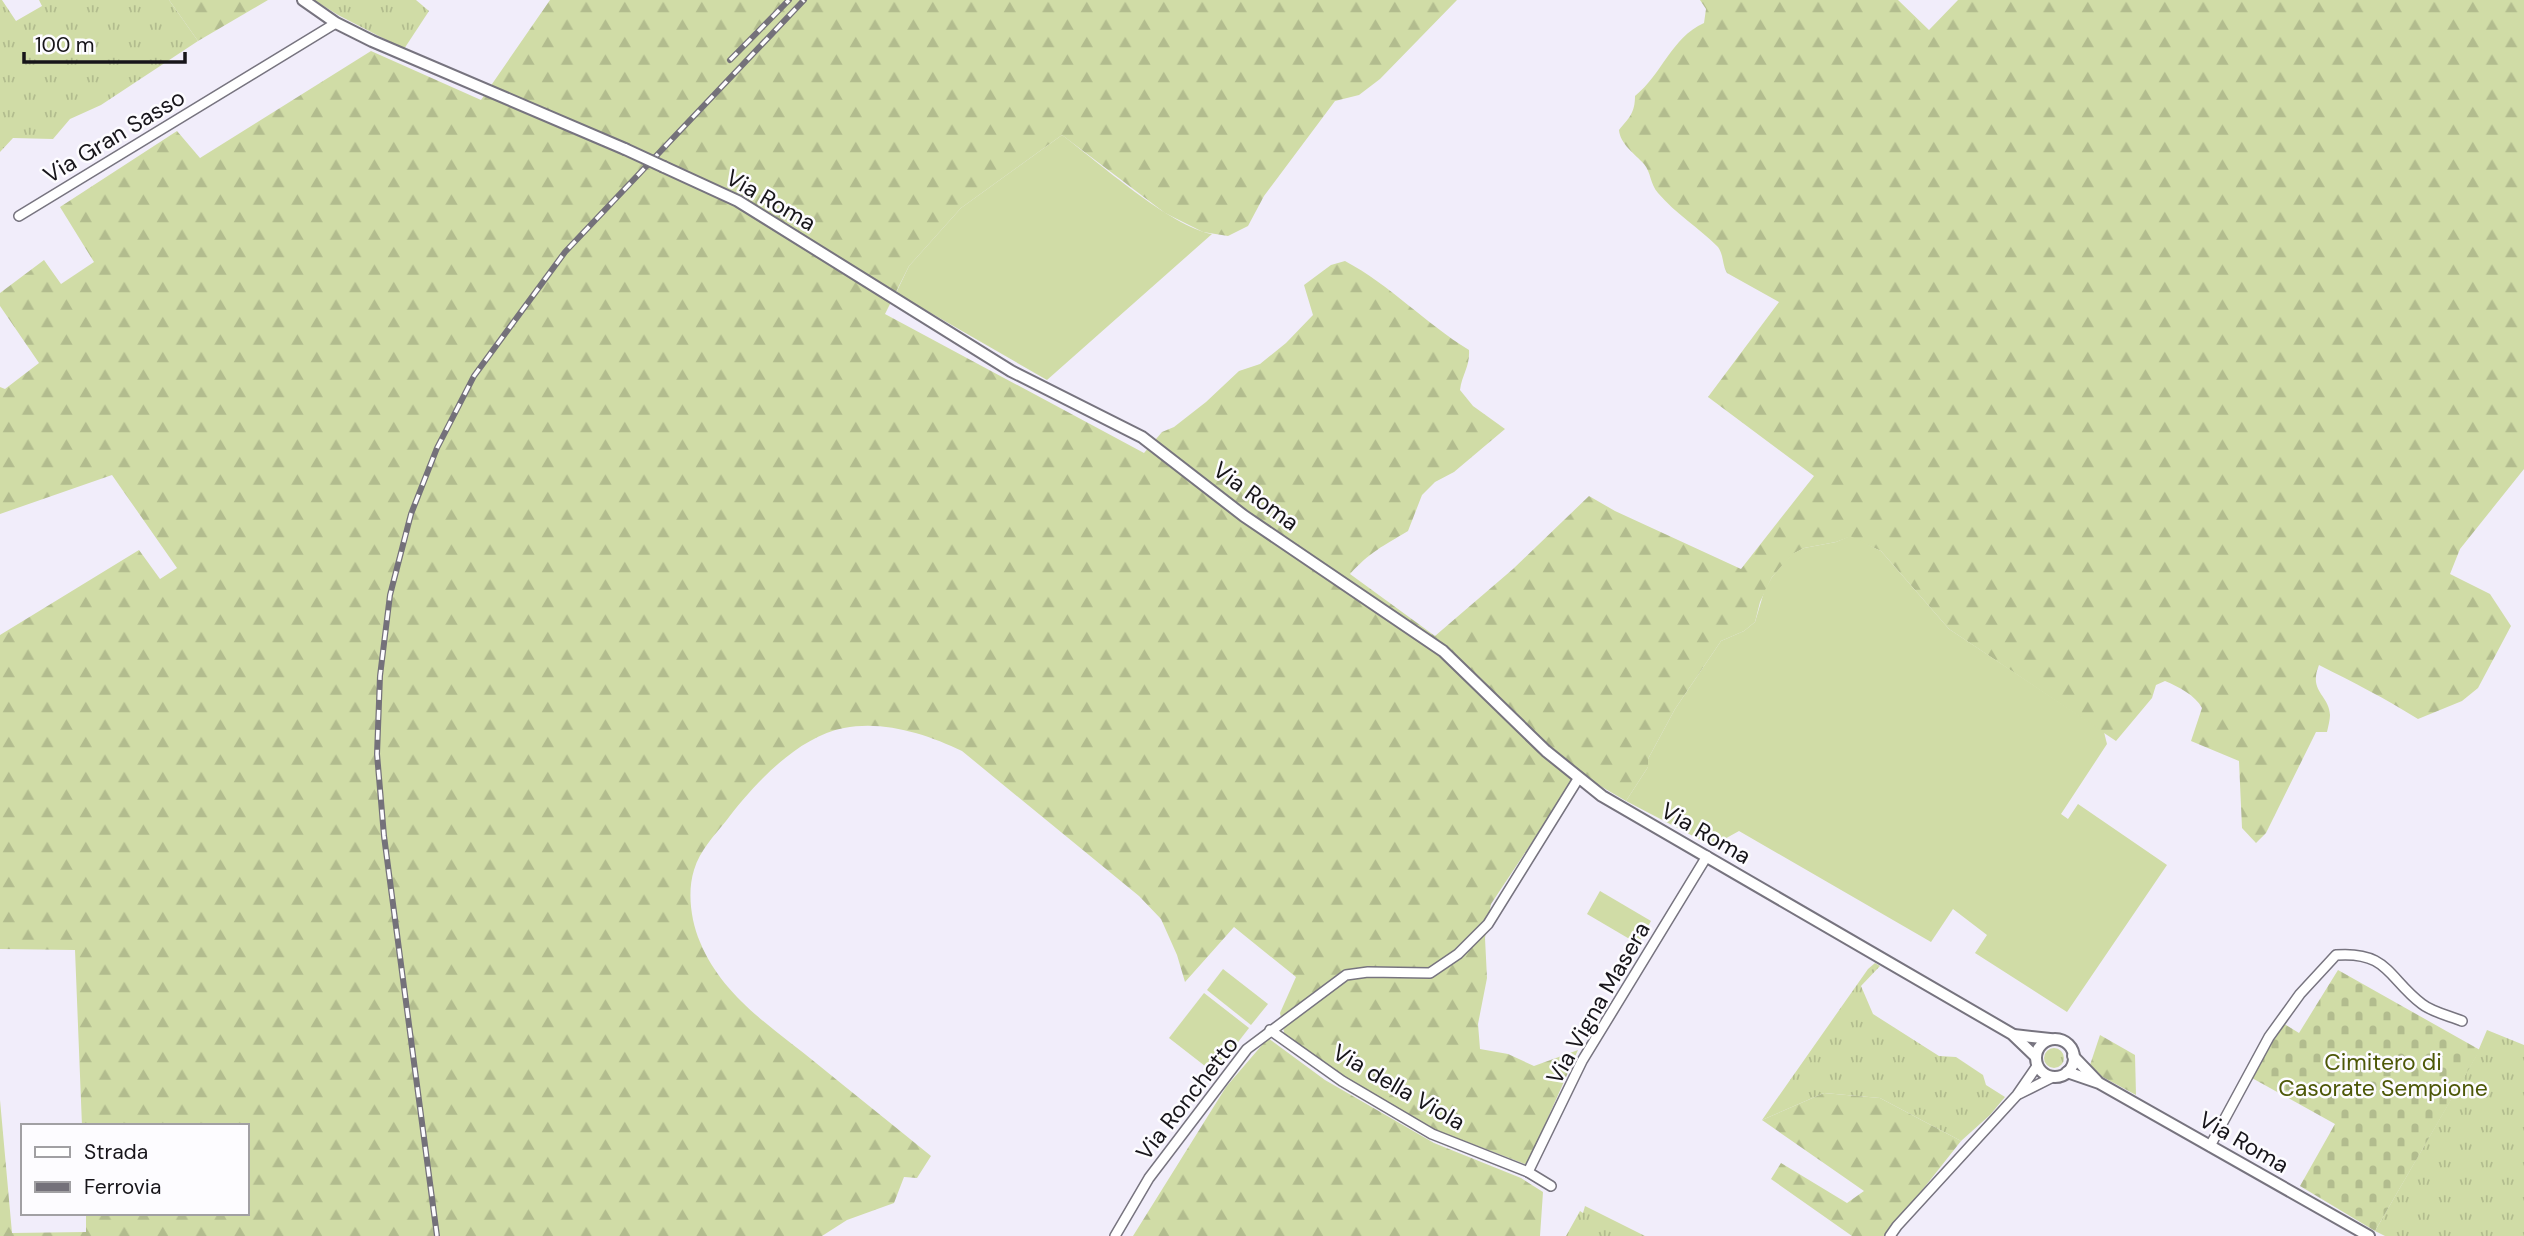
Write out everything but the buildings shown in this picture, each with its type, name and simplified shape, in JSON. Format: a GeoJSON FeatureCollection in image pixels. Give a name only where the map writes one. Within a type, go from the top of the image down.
{"type":"FeatureCollection","features":[{"type":"Feature","properties":{"kind":"street","name":"Via Roma"},"geometry":{"type":"LineString","coordinates":[[303,0],[337,23],[738,201],[1011,371],[1142,437],[1244,516],[1443,651],[1578,779],[1617,806],[2012,1034],[2041,1071],[2053,1077]]}},
{"type":"Feature","properties":{"kind":"street","name":"Via Gran Sasso"},"geometry":{"type":"LineString","coordinates":[[19,216],[337,23]]}},
{"type":"Feature","properties":{"kind":"street","name":"Via Ronchetto"},"geometry":{"type":"LineString","coordinates":[[1115,1236],[1149,1178],[1247,1049],[1346,975],[1367,972],[1430,974],[1458,954],[1488,924],[1578,779]]}},
{"type":"Feature","properties":{"kind":"street","name":"Via Vigna Masera"},"geometry":{"type":"LineString","coordinates":[[1528,1172],[1582,1061],[1707,856]]}},
{"type":"Feature","properties":{"kind":"street"},"geometry":{"type":"LineString","coordinates":[[2210,1146],[2269,1037],[2336,955],[2372,957],[2423,1005],[2462,1021]]}},
{"type":"Feature","properties":{"kind":"street","name":"Via della Viola"},"geometry":{"type":"LineString","coordinates":[[1270,1030],[1342,1080],[1432,1134],[1528,1172],[1551,1186]]}},
{"type":"Feature","properties":{"kind":"street","name":"Via Roma"},"geometry":{"type":"LineString","coordinates":[[2012,1034],[2063,1041],[2073,1056],[2099,1083]]}},
{"type":"Feature","properties":{"kind":"street"},"geometry":{"type":"LineString","coordinates":[[1890,1236],[2017,1095],[2036,1062],[2040,1046],[2050,1040]]}},
{"type":"Feature","properties":{"kind":"street"},"geometry":{"type":"LineString","coordinates":[[2017,1095],[2067,1072],[2071,1068],[2073,1056]]}},
{"type":"Feature","properties":{"kind":"street","name":"Via Roma"},"geometry":{"type":"LineString","coordinates":[[2067,1072],[2099,1083],[2369,1236]]}},
{"type":"Feature","properties":{"kind":"green space"},"geometry":{"type":"Polygon","coordinates":[[[0,0],[16,21],[42,6],[39,0],[169,0],[198,41],[101,105],[70,119],[53,139],[13,138],[0,152],[0,0]]]}},
{"type":"Feature","properties":{"kind":"green space"},"geometry":{"type":"Polygon","coordinates":[[[169,0],[268,0],[198,41],[169,0]]]}},
{"type":"Feature","properties":{"kind":"green space"},"geometry":{"type":"Polygon","coordinates":[[[314,0],[416,0],[429,11],[404,49],[314,0]]]}},
{"type":"Feature","properties":{"kind":"green space"},"geometry":{"type":"Polygon","coordinates":[[[550,0],[1457,0],[1380,79],[1359,95],[1335,101],[1264,196],[1248,226],[1228,236],[1203,232],[1165,213],[1062,135],[961,208],[909,266],[885,314],[1144,453],[1162,432],[1174,427],[1206,402],[1239,371],[1260,364],[1286,343],[1313,315],[1304,285],[1331,265],[1345,261],[1469,350],[1460,390],[1473,406],[1505,429],[1454,472],[1435,482],[1422,495],[1408,531],[1384,545],[1350,574],[1435,636],[1513,569],[1589,496],[1615,511],[1741,569],[1814,476],[1708,397],[1779,302],[1727,273],[1718,247],[1658,193],[1646,167],[1620,135],[1619,130],[1633,111],[1635,96],[1683,38],[1704,23],[1706,9],[1700,0],[1898,0],[1929,30],[1958,0],[2524,0],[2524,469],[2460,549],[2450,574],[2490,594],[2511,626],[2478,688],[2462,701],[2418,719],[2319,665],[2316,674],[2317,687],[2330,715],[2327,732],[2316,732],[2266,833],[2256,843],[2242,828],[2239,761],[2191,741],[2202,708],[2186,692],[2165,681],[2156,685],[2152,698],[2116,741],[1949,629],[1881,551],[1849,537],[1804,548],[1793,554],[1772,577],[1760,602],[1755,622],[1744,631],[1721,641],[1675,709],[1648,759],[1648,767],[1626,801],[1578,773],[1491,904],[1485,938],[1487,978],[1478,1024],[1480,1049],[1508,1054],[1534,1066],[1578,1050],[1527,1165],[1436,1130],[1344,1076],[1285,1037],[1280,1013],[1296,977],[1234,927],[1185,982],[1177,955],[1161,919],[1139,896],[962,751],[934,739],[889,727],[844,728],[810,741],[778,764],[749,793],[712,838],[694,870],[691,888],[692,916],[700,942],[710,961],[735,995],[766,1024],[931,1156],[917,1178],[904,1177],[894,1203],[847,1220],[822,1236],[0,1236],[0,1100],[12,1233],[86,1232],[86,1215],[248,1215],[248,1124],[82,1124],[75,950],[0,949],[0,635],[139,550],[160,579],[177,568],[112,475],[0,514],[0,387],[5,389],[39,363],[0,306],[0,293],[44,260],[61,284],[94,262],[60,207],[177,131],[200,158],[371,51],[481,100],[550,0]]]}},
{"type":"Feature","properties":{"kind":"green space"},"geometry":{"type":"Polygon","coordinates":[[[1062,135],[1156,206],[1195,229],[1212,234],[1047,380],[896,293],[909,266],[961,208],[1062,135]]]}},
{"type":"Feature","properties":{"kind":"green space"},"geometry":{"type":"Polygon","coordinates":[[[1850,536],[1881,551],[1949,629],[2104,732],[2107,744],[2061,814],[2068,819],[2078,804],[2167,865],[2067,1012],[1975,953],[1987,935],[1953,909],[1931,942],[1739,831],[1712,846],[1626,801],[1648,767],[1648,759],[1675,709],[1721,641],[1744,631],[1755,622],[1764,592],[1772,577],[1792,554],[1804,548],[1836,542],[1850,536]]]}},
{"type":"Feature","properties":{"kind":"green space"},"geometry":{"type":"Polygon","coordinates":[[[1600,891],[1651,921],[1638,944],[1587,914],[1600,891]]]}},
{"type":"Feature","properties":{"kind":"green space"},"geometry":{"type":"Polygon","coordinates":[[[1875,963],[1880,966],[1861,986],[1873,1014],[1939,1056],[1956,1057],[1983,1075],[1986,1085],[2005,1097],[1990,1115],[1961,1141],[1880,1098],[1824,1093],[1762,1120],[1868,969],[1875,963]]]}},
{"type":"Feature","properties":{"kind":"green space"},"geometry":{"type":"Polygon","coordinates":[[[1223,969],[1268,1004],[1251,1025],[1207,990],[1223,969]]]}},
{"type":"Feature","properties":{"kind":"green space","name":"Cimitero di Casorate Sempione"},"geometry":{"type":"Polygon","coordinates":[[[2338,970],[2480,1050],[2375,1231],[2300,1186],[2335,1124],[2252,1078],[2283,1023],[2299,1033],[2338,970]]]}},
{"type":"Feature","properties":{"kind":"green space"},"geometry":{"type":"Polygon","coordinates":[[[1204,993],[1249,1028],[1214,1073],[1169,1038],[1204,993]]]}},
{"type":"Feature","properties":{"kind":"green space"},"geometry":{"type":"Polygon","coordinates":[[[2487,1030],[2524,1045],[2524,1236],[2385,1236],[2375,1231],[2476,1056],[2487,1030]]]}},
{"type":"Feature","properties":{"kind":"green space"},"geometry":{"type":"Polygon","coordinates":[[[2100,1035],[2135,1055],[2136,1095],[2097,1074],[2090,1065],[2100,1035]]]}},
{"type":"Feature","properties":{"kind":"green space"},"geometry":{"type":"Polygon","coordinates":[[[1268,1038],[1325,1080],[1434,1143],[1521,1178],[1543,1192],[1540,1236],[1133,1236],[1226,1087],[1268,1038]]]}},
{"type":"Feature","properties":{"kind":"green space"},"geometry":{"type":"Polygon","coordinates":[[[2054,1048],[2061,1051],[2064,1058],[2061,1065],[2054,1068],[2047,1065],[2044,1058],[2047,1051],[2054,1048]]]}},
{"type":"Feature","properties":{"kind":"green space"},"geometry":{"type":"Polygon","coordinates":[[[1824,1093],[1880,1098],[1961,1141],[1886,1236],[1852,1236],[1771,1179],[1781,1163],[1847,1203],[1864,1191],[1762,1120],[1824,1093]]]}},
{"type":"Feature","properties":{"kind":"green space"},"geometry":{"type":"Polygon","coordinates":[[[1585,1206],[1645,1236],[1566,1236],[1585,1206]]]}},
{"type":"Feature","properties":{"kind":"railway"},"geometry":{"type":"LineString","coordinates":[[730,60],[789,0]]}},
{"type":"Feature","properties":{"kind":"railway"},"geometry":{"type":"LineString","coordinates":[[437,1236],[384,836],[377,754],[380,676],[390,595],[411,514],[437,448],[474,376],[565,252],[804,0]]}}]}
